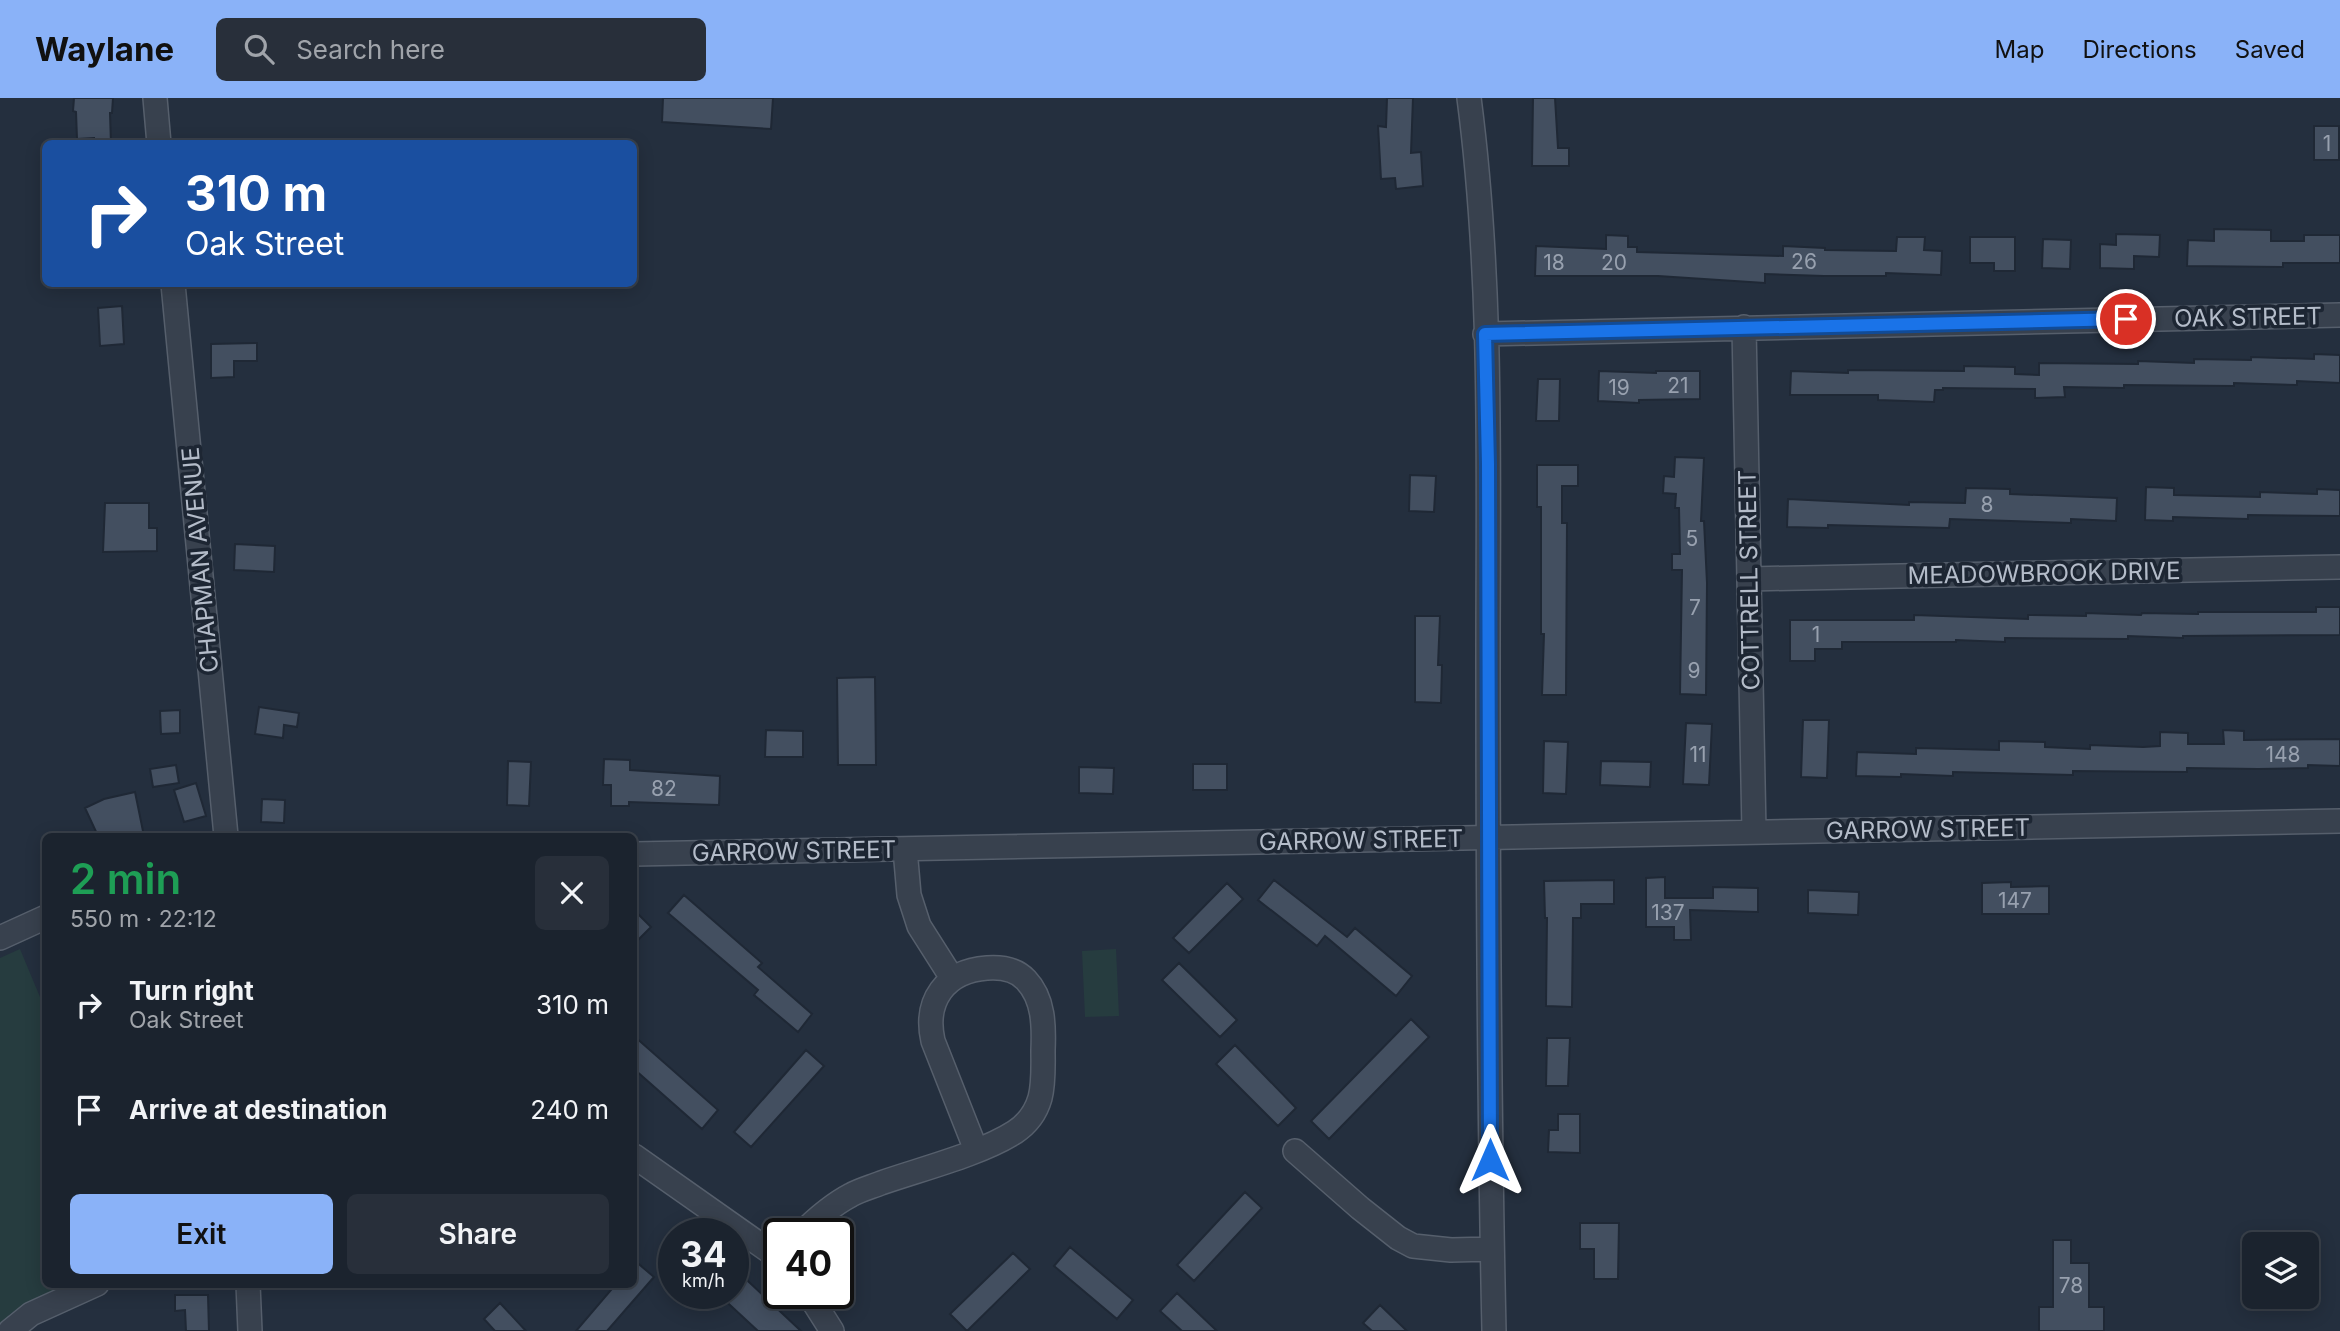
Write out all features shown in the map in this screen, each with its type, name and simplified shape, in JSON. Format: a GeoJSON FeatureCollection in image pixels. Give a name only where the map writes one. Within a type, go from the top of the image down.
{"type":"FeatureCollection","features":[{"type":"Feature","properties":{"kind":"street"},"geometry":{"type":"LineString","coordinates":[[155,98],[159,140]]}},
{"type":"Feature","properties":{"kind":"street"},"geometry":{"type":"LineString","coordinates":[[1469,98],[1482,226],[1488,464],[1488,838],[1493,1331]]}},
{"type":"Feature","properties":{"kind":"street","name":"CHAPMAN AVENUE"},"geometry":{"type":"LineString","coordinates":[[173,287],[226,833]]}},
{"type":"Feature","properties":{"kind":"street","name":"OAK STREET"},"geometry":{"type":"LineString","coordinates":[[1485,334],[2340,315]]}},
{"type":"Feature","properties":{"kind":"street","name":"COTTRELL STREET"},"geometry":{"type":"LineString","coordinates":[[1744,327],[1754,832]]}},
{"type":"Feature","properties":{"kind":"street","name":"MEADOWBROOK DRIVE"},"geometry":{"type":"LineString","coordinates":[[1749,579],[2340,567]]}},
{"type":"Feature","properties":{"kind":"street","name":"GARROW STREET"},"geometry":{"type":"LineString","coordinates":[[637,854],[2340,821]]}},
{"type":"Feature","properties":{"kind":"street"},"geometry":{"type":"LineString","coordinates":[[905,849],[909,895],[919,926],[952,978]]}},
{"type":"Feature","properties":{"kind":"street"},"geometry":{"type":"LineString","coordinates":[[0,938],[42,919]]}},
{"type":"Feature","properties":{"kind":"street"},"geometry":{"type":"LineString","coordinates":[[817,1218],[852,1194],[976,1150],[1016,1132],[1029,1120],[1041,1096],[1044,1016],[1033,989],[1025,978],[998,967],[963,972],[952,978],[941,990],[932,1010],[930,1028],[933,1041],[976,1150]]}},
{"type":"Feature","properties":{"kind":"street"},"geometry":{"type":"LineString","coordinates":[[1295,1151],[1360,1208],[1398,1238],[1413,1246],[1451,1250],[1491,1249]]}},
{"type":"Feature","properties":{"kind":"street"},"geometry":{"type":"LineString","coordinates":[[637,1158],[763,1246]]}},
{"type":"Feature","properties":{"kind":"street"},"geometry":{"type":"LineString","coordinates":[[9,1331],[31,1314],[88,1288]]}},
{"type":"Feature","properties":{"kind":"street"},"geometry":{"type":"LineString","coordinates":[[248,1288],[250,1331]]}},
{"type":"Feature","properties":{"kind":"street"},"geometry":{"type":"LineString","coordinates":[[818,1309],[832,1331]]}},
{"type":"Feature","properties":{"kind":"green space"},"geometry":{"type":"Polygon","coordinates":[[[20,949],[42,1002],[42,1288],[66,1288],[10,1314],[0,1327],[0,958],[20,949]]]}},
{"type":"Feature","properties":{"kind":"green space"},"geometry":{"type":"Polygon","coordinates":[[[1116,949],[1119,1016],[1085,1017],[1082,951],[1116,949]]]}},
{"type":"Feature","properties":{"kind":"building"},"geometry":{"type":"Polygon","coordinates":[[[74,98],[113,98],[110,113],[111,140],[77,139],[76,112],[73,111],[74,98]]]}},
{"type":"Feature","properties":{"kind":"building"},"geometry":{"type":"Polygon","coordinates":[[[663,98],[773,98],[771,129],[662,122],[663,98]]]}},
{"type":"Feature","properties":{"kind":"building"},"geometry":{"type":"Polygon","coordinates":[[[1387,98],[1413,98],[1411,153],[1421,152],[1423,186],[1396,189],[1395,178],[1381,179],[1378,126],[1386,127],[1387,98]]]}},
{"type":"Feature","properties":{"kind":"building"},"geometry":{"type":"Polygon","coordinates":[[[1533,98],[1555,98],[1558,148],[1569,148],[1569,166],[1532,166],[1533,98]]]}},
{"type":"Feature","properties":{"kind":"building"},"geometry":{"type":"Polygon","coordinates":[[[2314,126],[2339,126],[2339,160],[2314,160],[2314,126]]]}},
{"type":"Feature","properties":{"kind":"building"},"geometry":{"type":"Polygon","coordinates":[[[2214,229],[2271,230],[2271,241],[2304,241],[2304,235],[2340,235],[2340,263],[2283,263],[2283,267],[2187,266],[2188,240],[2214,241],[2214,229]]]}},
{"type":"Feature","properties":{"kind":"building"},"geometry":{"type":"Polygon","coordinates":[[[2116,234],[2160,235],[2159,257],[2134,256],[2134,269],[2100,268],[2100,244],[2116,245],[2116,234]]]}},
{"type":"Feature","properties":{"kind":"building"},"geometry":{"type":"Polygon","coordinates":[[[1606,235],[1628,236],[1628,247],[1637,247],[1637,252],[1783,256],[1783,246],[1825,250],[1896,251],[1897,237],[1925,237],[1924,250],[1942,251],[1941,275],[1765,274],[1765,283],[1658,276],[1535,276],[1536,246],[1606,249],[1606,235]]]}},
{"type":"Feature","properties":{"kind":"building"},"geometry":{"type":"Polygon","coordinates":[[[1970,237],[2015,237],[2015,271],[1994,271],[1994,263],[1970,263],[1970,237]]]}},
{"type":"Feature","properties":{"kind":"building"},"geometry":{"type":"Polygon","coordinates":[[[2043,239],[2071,240],[2070,269],[2042,268],[2043,239]]]}},
{"type":"Feature","properties":{"kind":"building"},"geometry":{"type":"Polygon","coordinates":[[[122,306],[124,344],[100,346],[98,308],[122,306]]]}},
{"type":"Feature","properties":{"kind":"building"},"geometry":{"type":"Polygon","coordinates":[[[257,343],[257,361],[234,361],[234,377],[211,378],[211,344],[257,343]]]}},
{"type":"Feature","properties":{"kind":"building"},"geometry":{"type":"Polygon","coordinates":[[[2314,354],[2340,355],[2340,383],[2297,381],[2297,385],[2234,383],[2234,386],[2064,387],[2065,397],[2035,398],[2035,389],[1943,388],[1935,390],[1934,402],[1878,400],[1878,395],[1790,395],[1791,371],[1964,371],[1964,366],[2015,367],[2015,374],[2039,375],[2039,363],[2194,363],[2194,359],[2251,360],[2251,357],[2314,359],[2314,354]]]}},
{"type":"Feature","properties":{"kind":"building"},"geometry":{"type":"Polygon","coordinates":[[[1599,371],[1700,371],[1700,399],[1639,400],[1639,403],[1598,401],[1599,371]]]}},
{"type":"Feature","properties":{"kind":"building"},"geometry":{"type":"Polygon","coordinates":[[[1538,379],[1560,379],[1559,421],[1536,421],[1538,379]]]}},
{"type":"Feature","properties":{"kind":"building"},"geometry":{"type":"Polygon","coordinates":[[[1675,457],[1704,458],[1701,521],[1704,521],[1707,583],[1706,695],[1680,694],[1682,570],[1672,570],[1672,554],[1680,554],[1679,508],[1675,508],[1676,494],[1663,493],[1664,476],[1674,477],[1675,457]]]}},
{"type":"Feature","properties":{"kind":"building"},"geometry":{"type":"Polygon","coordinates":[[[1537,465],[1578,465],[1578,486],[1562,486],[1562,523],[1567,523],[1566,695],[1542,695],[1544,634],[1541,634],[1541,507],[1537,507],[1537,465]]]}},
{"type":"Feature","properties":{"kind":"building"},"geometry":{"type":"Polygon","coordinates":[[[1410,475],[1436,476],[1434,512],[1409,511],[1410,475]]]}},
{"type":"Feature","properties":{"kind":"building"},"geometry":{"type":"Polygon","coordinates":[[[2146,487],[2174,488],[2174,495],[2260,497],[2260,492],[2317,494],[2317,489],[2340,490],[2340,516],[2248,515],[2248,519],[2173,517],[2173,521],[2145,520],[2146,487]]]}},
{"type":"Feature","properties":{"kind":"building"},"geometry":{"type":"Polygon","coordinates":[[[1966,488],[2010,489],[2010,494],[2117,498],[2116,521],[2071,519],[2071,523],[1950,519],[1949,528],[1828,525],[1828,528],[1787,527],[1788,499],[1909,505],[1909,502],[1965,503],[1966,488]]]}},
{"type":"Feature","properties":{"kind":"building"},"geometry":{"type":"Polygon","coordinates":[[[105,503],[149,503],[149,528],[157,528],[157,551],[103,552],[105,503]]]}},
{"type":"Feature","properties":{"kind":"building"},"geometry":{"type":"Polygon","coordinates":[[[235,544],[275,546],[274,572],[234,570],[235,544]]]}},
{"type":"Feature","properties":{"kind":"building"},"geometry":{"type":"Polygon","coordinates":[[[2316,607],[2340,607],[2340,635],[2183,638],[2128,636],[2128,639],[2005,638],[2005,642],[1842,642],[1842,649],[1815,649],[1815,661],[1790,661],[1790,620],[1914,620],[1914,615],[2028,619],[2028,615],[2086,616],[2086,613],[2141,615],[2316,612],[2316,607]]]}},
{"type":"Feature","properties":{"kind":"building"},"geometry":{"type":"Polygon","coordinates":[[[1415,616],[1440,616],[1438,665],[1442,665],[1441,703],[1415,702],[1415,616]]]}},
{"type":"Feature","properties":{"kind":"building"},"geometry":{"type":"Polygon","coordinates":[[[875,677],[876,765],[838,765],[837,678],[875,677]]]}},
{"type":"Feature","properties":{"kind":"building"},"geometry":{"type":"Polygon","coordinates":[[[259,707],[299,713],[297,727],[284,725],[283,738],[255,734],[259,707]]]}},
{"type":"Feature","properties":{"kind":"building"},"geometry":{"type":"Polygon","coordinates":[[[180,710],[180,733],[161,734],[160,711],[180,710]]]}},
{"type":"Feature","properties":{"kind":"building"},"geometry":{"type":"Polygon","coordinates":[[[1803,720],[1829,720],[1827,778],[1801,777],[1803,720]]]}},
{"type":"Feature","properties":{"kind":"building"},"geometry":{"type":"Polygon","coordinates":[[[1686,723],[1712,724],[1709,785],[1683,784],[1686,723]]]}},
{"type":"Feature","properties":{"kind":"building"},"geometry":{"type":"Polygon","coordinates":[[[766,730],[803,731],[803,757],[765,757],[766,730]]]}},
{"type":"Feature","properties":{"kind":"building"},"geometry":{"type":"Polygon","coordinates":[[[2223,730],[2244,731],[2244,740],[2340,739],[2340,766],[2187,768],[2187,772],[2073,771],[2073,775],[1953,772],[1953,776],[1856,776],[1857,752],[1916,754],[1916,748],[1999,750],[1999,741],[2045,742],[2045,747],[2090,749],[2090,745],[2160,746],[2160,732],[2188,733],[2188,744],[2224,744],[2223,730]]]}},
{"type":"Feature","properties":{"kind":"building"},"geometry":{"type":"Polygon","coordinates":[[[1544,741],[1568,742],[1566,794],[1543,793],[1544,741]]]}},
{"type":"Feature","properties":{"kind":"building"},"geometry":{"type":"Polygon","coordinates":[[[604,759],[630,760],[630,770],[720,776],[719,805],[629,802],[629,806],[611,806],[611,785],[603,785],[604,759]]]}},
{"type":"Feature","properties":{"kind":"building"},"geometry":{"type":"Polygon","coordinates":[[[508,761],[531,762],[529,806],[507,805],[508,761]]]}},
{"type":"Feature","properties":{"kind":"building"},"geometry":{"type":"Polygon","coordinates":[[[1601,761],[1651,762],[1650,787],[1600,785],[1601,761]]]}},
{"type":"Feature","properties":{"kind":"building"},"geometry":{"type":"Polygon","coordinates":[[[1193,764],[1227,764],[1227,790],[1193,790],[1193,764]]]}},
{"type":"Feature","properties":{"kind":"building"},"geometry":{"type":"Polygon","coordinates":[[[176,765],[179,783],[153,787],[150,769],[176,765]]]}},
{"type":"Feature","properties":{"kind":"building"},"geometry":{"type":"Polygon","coordinates":[[[1079,767],[1114,768],[1113,794],[1079,793],[1079,767]]]}},
{"type":"Feature","properties":{"kind":"building"},"geometry":{"type":"Polygon","coordinates":[[[196,783],[206,816],[184,822],[174,790],[196,783]]]}},
{"type":"Feature","properties":{"kind":"building"},"geometry":{"type":"Polygon","coordinates":[[[135,792],[143,833],[97,833],[85,808],[104,799],[135,792]]]}},
{"type":"Feature","properties":{"kind":"building"},"geometry":{"type":"Polygon","coordinates":[[[262,799],[285,800],[284,823],[261,822],[262,799]]]}},
{"type":"Feature","properties":{"kind":"building"},"geometry":{"type":"Polygon","coordinates":[[[1665,877],[1665,898],[1713,898],[1713,887],[1758,888],[1758,912],[1690,910],[1691,940],[1674,940],[1674,927],[1646,927],[1646,878],[1665,877]]]}},
{"type":"Feature","properties":{"kind":"building"},"geometry":{"type":"Polygon","coordinates":[[[1274,880],[1347,937],[1355,928],[1412,976],[1396,996],[1325,936],[1317,946],[1258,900],[1274,880]]]}},
{"type":"Feature","properties":{"kind":"building"},"geometry":{"type":"Polygon","coordinates":[[[1614,880],[1614,904],[1581,904],[1581,918],[1573,918],[1572,1007],[1546,1006],[1547,918],[1544,881],[1614,880]]]}},
{"type":"Feature","properties":{"kind":"building"},"geometry":{"type":"Polygon","coordinates":[[[2011,882],[2011,887],[2049,886],[2049,914],[1982,914],[1982,883],[2011,882]]]}},
{"type":"Feature","properties":{"kind":"building"},"geometry":{"type":"Polygon","coordinates":[[[1227,883],[1243,899],[1189,953],[1173,938],[1227,883]]]}},
{"type":"Feature","properties":{"kind":"building"},"geometry":{"type":"Polygon","coordinates":[[[1808,890],[1859,892],[1858,915],[1808,913],[1808,890]]]}},
{"type":"Feature","properties":{"kind":"building"},"geometry":{"type":"Polygon","coordinates":[[[684,895],[762,963],[758,967],[812,1014],[798,1032],[754,995],[758,990],[668,913],[684,895]]]}},
{"type":"Feature","properties":{"kind":"building"},"geometry":{"type":"Polygon","coordinates":[[[637,913],[651,927],[637,941],[637,913]]]}},
{"type":"Feature","properties":{"kind":"building"},"geometry":{"type":"Polygon","coordinates":[[[1179,963],[1237,1020],[1220,1037],[1162,980],[1179,963]]]}},
{"type":"Feature","properties":{"kind":"building"},"geometry":{"type":"Polygon","coordinates":[[[1411,1019],[1429,1037],[1329,1139],[1311,1121],[1411,1019]]]}},
{"type":"Feature","properties":{"kind":"building"},"geometry":{"type":"Polygon","coordinates":[[[1547,1038],[1570,1038],[1568,1086],[1546,1086],[1547,1038]]]}},
{"type":"Feature","properties":{"kind":"building"},"geometry":{"type":"Polygon","coordinates":[[[637,1039],[718,1110],[702,1129],[637,1072],[637,1039]]]}},
{"type":"Feature","properties":{"kind":"building"},"geometry":{"type":"Polygon","coordinates":[[[1235,1045],[1296,1108],[1278,1126],[1216,1064],[1235,1045]]]}},
{"type":"Feature","properties":{"kind":"building"},"geometry":{"type":"Polygon","coordinates":[[[806,1050],[824,1066],[751,1147],[734,1132],[806,1050]]]}},
{"type":"Feature","properties":{"kind":"building"},"geometry":{"type":"Polygon","coordinates":[[[1558,1114],[1580,1114],[1580,1153],[1548,1152],[1549,1130],[1558,1130],[1558,1114]]]}},
{"type":"Feature","properties":{"kind":"building"},"geometry":{"type":"Polygon","coordinates":[[[1245,1192],[1262,1208],[1194,1281],[1177,1265],[1245,1192]]]}},
{"type":"Feature","properties":{"kind":"building"},"geometry":{"type":"Polygon","coordinates":[[[1580,1223],[1619,1223],[1618,1279],[1594,1279],[1594,1249],[1580,1249],[1580,1223]]]}},
{"type":"Feature","properties":{"kind":"building"},"geometry":{"type":"Polygon","coordinates":[[[2053,1240],[2071,1240],[2071,1263],[2089,1263],[2089,1307],[2104,1307],[2104,1331],[2039,1331],[2039,1307],[2053,1307],[2053,1240]]]}},
{"type":"Feature","properties":{"kind":"building"},"geometry":{"type":"Polygon","coordinates":[[[1070,1247],[1133,1300],[1117,1319],[1054,1266],[1070,1247]]]}},
{"type":"Feature","properties":{"kind":"building"},"geometry":{"type":"Polygon","coordinates":[[[1013,1253],[1030,1269],[967,1331],[950,1314],[1013,1253]]]}},
{"type":"Feature","properties":{"kind":"building"},"geometry":{"type":"Polygon","coordinates":[[[637,1263],[654,1277],[607,1331],[576,1331],[613,1288],[637,1288],[637,1263]]]}},
{"type":"Feature","properties":{"kind":"building"},"geometry":{"type":"Polygon","coordinates":[[[749,1282],[763,1295],[763,1309],[778,1309],[801,1331],[758,1331],[734,1309],[749,1309],[749,1282]]]}},
{"type":"Feature","properties":{"kind":"building"},"geometry":{"type":"Polygon","coordinates":[[[1177,1293],[1217,1331],[1182,1331],[1160,1311],[1177,1293]]]}},
{"type":"Feature","properties":{"kind":"building"},"geometry":{"type":"Polygon","coordinates":[[[175,1295],[208,1295],[209,1331],[186,1331],[185,1310],[175,1311],[175,1295]]]}},
{"type":"Feature","properties":{"kind":"building"},"geometry":{"type":"Polygon","coordinates":[[[500,1303],[526,1331],[495,1331],[484,1319],[500,1303]]]}},
{"type":"Feature","properties":{"kind":"building"},"geometry":{"type":"Polygon","coordinates":[[[1380,1305],[1407,1331],[1372,1331],[1363,1323],[1380,1305]]]}},
{"type":"Feature","properties":{"kind":"route"},"geometry":{"type":"LineString","coordinates":[[1490,1160],[1488,464],[1485,334],[2126,319]]}}]}
